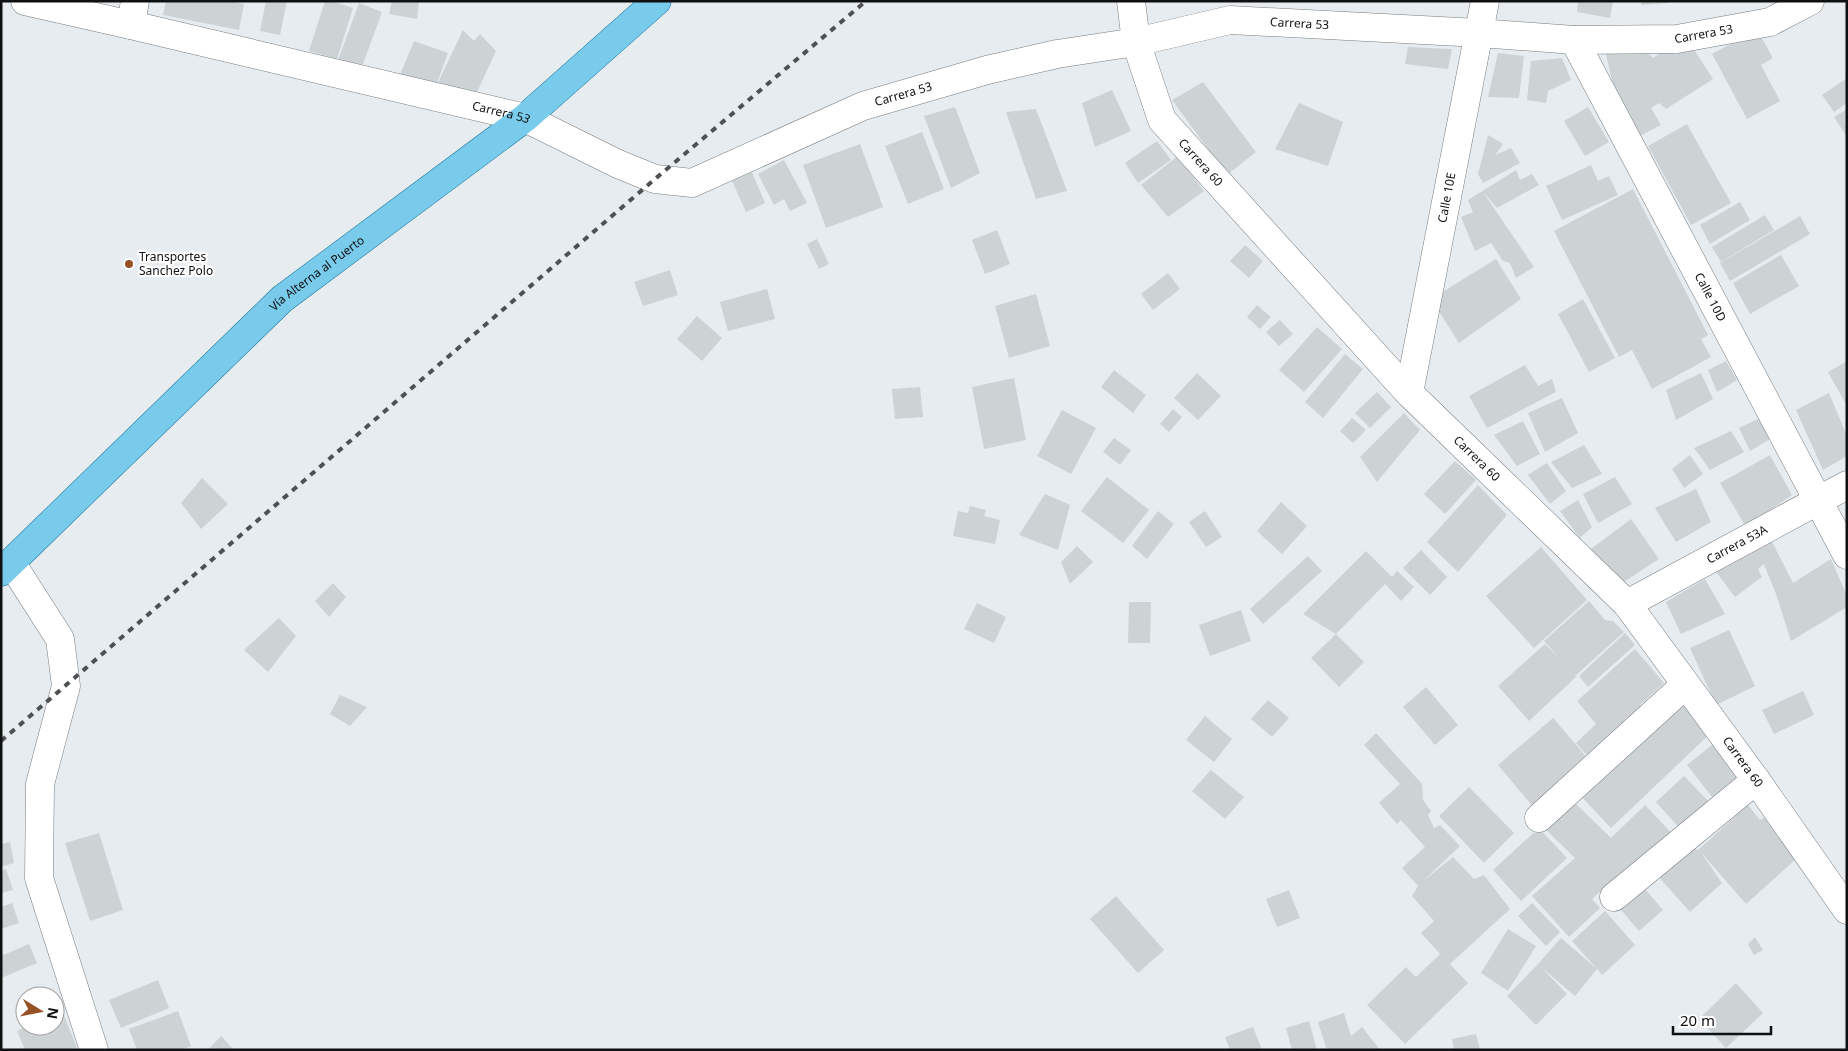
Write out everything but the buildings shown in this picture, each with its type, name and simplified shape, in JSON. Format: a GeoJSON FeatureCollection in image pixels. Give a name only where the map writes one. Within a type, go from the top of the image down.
{"type":"FeatureCollection","features":[{"type":"Feature","properties":{"kind":"main road","name":"Vía Alterna al Puerto"},"geometry":{"type":"LineString","coordinates":[[6,568],[282,299],[525,118],[657,1]]}},
{"type":"Feature","properties":{"kind":"street","name":"Carrera 53"},"geometry":{"type":"LineString","coordinates":[[26,1],[133,13],[525,118],[618,164],[655,179],[692,182],[863,106],[996,68],[1057,54],[1136,42],[1230,20],[1574,40],[1677,39],[1770,22],[1810,1]]}},
{"type":"Feature","properties":{"kind":"street","name":"Carrera 60"},"geometry":{"type":"LineString","coordinates":[[1131,1],[1136,42],[1162,120],[1408,393],[1627,604],[1756,780],[1847,910]]}},
{"type":"Feature","properties":{"kind":"street","name":"Calle 10E"},"geometry":{"type":"LineString","coordinates":[[1408,393],[1485,1]]}},
{"type":"Feature","properties":{"kind":"street","name":"Calle 10D"},"geometry":{"type":"LineString","coordinates":[[1574,40],[1847,555]]}},
{"type":"Feature","properties":{"kind":"street","name":"Carrera 53A"},"geometry":{"type":"LineString","coordinates":[[1627,604],[1847,485]]}},
{"type":"Feature","properties":{"kind":"street"},"geometry":{"type":"LineString","coordinates":[[6,568],[60,639],[66,686],[40,784],[39,878],[94,1050]]}},
{"type":"Feature","properties":{"kind":"street"},"geometry":{"type":"LineString","coordinates":[[1540,818],[1686,685]]}},
{"type":"Feature","properties":{"kind":"street"},"geometry":{"type":"LineString","coordinates":[[1614,897],[1756,780]]}},
{"type":"Feature","properties":{"kind":"railway"},"geometry":{"type":"LineString","coordinates":[[1,741],[655,179],[866,1]]}},
{"type":"Feature","properties":{"kind":"place","name":"Transportes Sanchez Polo"},"geometry":{"type":"Point","coordinates":[129,264]}}]}
